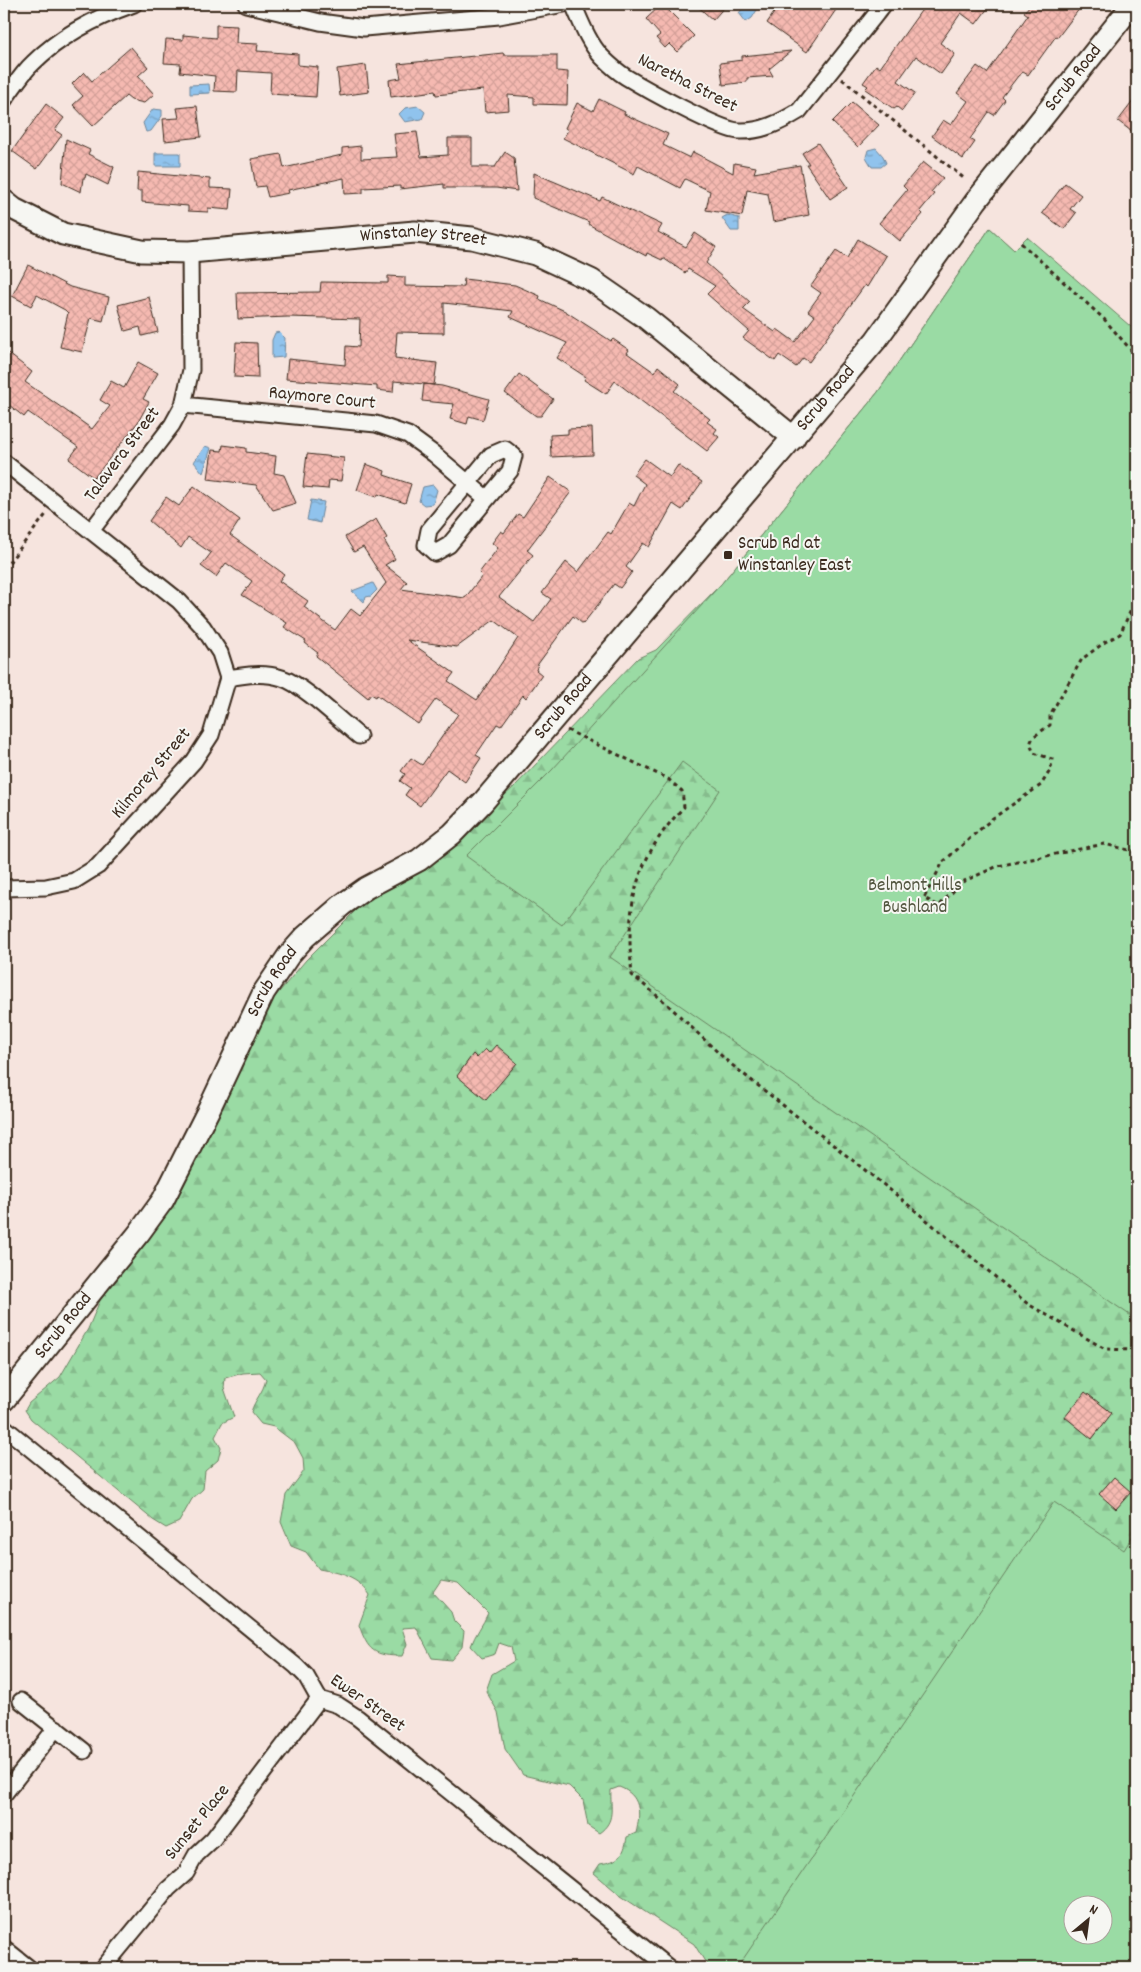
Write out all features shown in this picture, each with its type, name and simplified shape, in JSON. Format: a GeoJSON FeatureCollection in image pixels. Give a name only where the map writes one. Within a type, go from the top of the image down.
{"type":"FeatureCollection","features":[{"type":"Feature","properties":{"kind":"main road","name":"Scrub Road"},"geometry":{"type":"LineString","coordinates":[[4,1400],[139,1234],[163,1200],[209,1109],[264,992],[289,955],[305,937],[342,905],[366,888],[418,860],[452,834],[483,802],[876,340],[976,201],[1132,4]]}},
{"type":"Feature","properties":{"kind":"main road","name":"Winstanley Street"},"geometry":{"type":"LineString","coordinates":[[4,200],[14,209],[63,234],[142,251],[190,252],[415,232],[472,238],[535,254],[591,280],[646,318],[794,438]]}},
{"type":"Feature","properties":{"kind":"street"},"geometry":{"type":"LineString","coordinates":[[4,100],[32,63],[65,37],[101,16],[134,4]]}},
{"type":"Feature","properties":{"kind":"street"},"geometry":{"type":"LineString","coordinates":[[246,4],[320,22],[364,28],[499,16],[564,4]]}},
{"type":"Feature","properties":{"kind":"street","name":"Naretha Street"},"geometry":{"type":"LineString","coordinates":[[573,4],[585,33],[596,48],[624,76],[713,123],[737,131],[760,130],[781,122],[799,111],[884,4]]}},
{"type":"Feature","properties":{"kind":"street","name":"Talavera Street"},"geometry":{"type":"LineString","coordinates":[[91,532],[172,425],[183,405],[191,370],[190,252]]}},
{"type":"Feature","properties":{"kind":"street","name":"Raymore Court"},"geometry":{"type":"LineString","coordinates":[[183,405],[376,424],[408,435],[487,499]]}},
{"type":"Feature","properties":{"kind":"street"},"geometry":{"type":"LineString","coordinates":[[505,449],[514,456],[510,471],[487,499],[449,545],[435,552],[426,545],[429,530],[468,482],[491,455],[505,449]]}},
{"type":"Feature","properties":{"kind":"street"},"geometry":{"type":"LineString","coordinates":[[4,462],[179,601],[203,627],[220,653],[228,678],[252,674],[282,678],[305,692],[359,736]]}},
{"type":"Feature","properties":{"kind":"street","name":"Kilmorey Street"},"geometry":{"type":"LineString","coordinates":[[4,888],[46,887],[74,881],[98,866],[194,761],[211,735],[228,678]]}},
{"type":"Feature","properties":{"kind":"street","name":"Ewer Street"},"geometry":{"type":"LineString","coordinates":[[4,1427],[296,1666],[306,1676],[319,1699],[338,1705],[358,1718],[669,1968]]}},
{"type":"Feature","properties":{"kind":"street","name":"Sunset Place"},"geometry":{"type":"LineString","coordinates":[[103,1968],[168,1889],[186,1872],[196,1855],[213,1839],[319,1699]]}},
{"type":"Feature","properties":{"kind":"street"},"geometry":{"type":"LineString","coordinates":[[21,1701],[84,1751]]}},
{"type":"Feature","properties":{"kind":"street"},"geometry":{"type":"LineString","coordinates":[[4,1794],[56,1728]]}},
{"type":"Feature","properties":{"kind":"street"},"geometry":{"type":"LineString","coordinates":[[4,1948],[29,1968]]}},
{"type":"Feature","properties":{"kind":"path"},"geometry":{"type":"LineString","coordinates":[[832,70],[966,180]]}},
{"type":"Feature","properties":{"kind":"path"},"geometry":{"type":"LineString","coordinates":[[1021,243],[1104,319],[1137,357]]}},
{"type":"Feature","properties":{"kind":"path"},"geometry":{"type":"LineString","coordinates":[[4,569],[55,503]]}},
{"type":"Feature","properties":{"kind":"path"},"geometry":{"type":"LineString","coordinates":[[1137,606],[1130,612],[1120,634],[1105,642],[1082,659],[1050,715],[1050,725],[1033,738],[1030,744],[1034,753],[1052,759],[1051,769],[1041,784],[993,818],[942,862],[924,898],[938,906],[962,882],[998,866],[1044,855],[1074,852],[1104,844],[1137,852]]}},
{"type":"Feature","properties":{"kind":"path"},"geometry":{"type":"LineString","coordinates":[[551,722],[668,779],[682,791],[684,806],[657,840],[644,863],[634,894],[628,939],[632,975],[727,1061],[894,1193],[1028,1304],[1105,1349],[1131,1350],[1137,1342]]}},
{"type":"Feature","properties":{"kind":"green space"},"geometry":{"type":"Polygon","coordinates":[[[990,228],[1133,361],[1137,361],[1137,1968],[709,1968],[694,1944],[621,1896],[594,1873],[600,1864],[612,1861],[620,1856],[627,1837],[636,1833],[639,1812],[632,1795],[619,1787],[611,1790],[610,1819],[608,1824],[599,1833],[588,1826],[583,1800],[569,1786],[523,1775],[505,1749],[498,1712],[486,1691],[492,1674],[514,1661],[511,1647],[499,1643],[495,1654],[482,1658],[471,1646],[488,1613],[458,1583],[441,1580],[433,1592],[451,1612],[454,1621],[464,1631],[462,1647],[451,1660],[432,1658],[416,1627],[402,1628],[407,1644],[402,1656],[378,1653],[369,1646],[359,1625],[370,1595],[354,1580],[334,1572],[319,1569],[306,1552],[291,1546],[281,1522],[286,1495],[304,1471],[303,1458],[295,1443],[274,1427],[261,1424],[251,1412],[266,1379],[260,1372],[243,1373],[225,1378],[224,1388],[234,1417],[222,1423],[215,1437],[221,1448],[218,1460],[205,1471],[203,1489],[192,1499],[179,1522],[166,1528],[153,1520],[31,1419],[25,1410],[29,1403],[60,1377],[88,1329],[101,1298],[183,1180],[274,998],[306,960],[360,906],[439,855],[515,786],[638,658],[656,650],[722,583],[878,392],[990,228]]]}},
{"type":"Feature","properties":{"kind":"green space","name":"Belmont Hills Bushland"},"geometry":{"type":"Polygon","coordinates":[[[990,228],[1014,250],[1027,237],[1137,332],[1137,1320],[610,957],[720,790],[682,762],[562,925],[466,856],[552,770],[722,583],[878,392],[990,228]]]}},
{"type":"Feature","properties":{"kind":"green space"},"geometry":{"type":"Polygon","coordinates":[[[1054,1502],[1124,1550],[1137,1529],[1137,1968],[737,1968],[1054,1502]]]}},
{"type":"Feature","properties":{"kind":"water"},"geometry":{"type":"Polygon","coordinates":[[[746,4],[760,5],[752,18],[746,22],[739,13],[746,4]]]}},
{"type":"Feature","properties":{"kind":"water"},"geometry":{"type":"Polygon","coordinates":[[[209,84],[210,93],[190,94],[190,85],[209,84]]]}},
{"type":"Feature","properties":{"kind":"water"},"geometry":{"type":"Polygon","coordinates":[[[418,106],[425,112],[422,119],[405,122],[399,114],[405,108],[418,106]]]}},
{"type":"Feature","properties":{"kind":"water"},"geometry":{"type":"Polygon","coordinates":[[[153,109],[162,110],[162,116],[151,131],[146,132],[143,123],[153,109]]]}},
{"type":"Feature","properties":{"kind":"water"},"geometry":{"type":"Polygon","coordinates":[[[876,148],[886,163],[881,167],[872,167],[866,157],[868,150],[876,148]]]}},
{"type":"Feature","properties":{"kind":"water"},"geometry":{"type":"Polygon","coordinates":[[[155,153],[180,153],[180,166],[155,166],[155,153]]]}},
{"type":"Feature","properties":{"kind":"water"},"geometry":{"type":"Polygon","coordinates":[[[727,215],[739,218],[739,231],[731,231],[722,218],[727,215]]]}},
{"type":"Feature","properties":{"kind":"water"},"geometry":{"type":"Polygon","coordinates":[[[279,332],[285,338],[284,357],[272,358],[272,340],[275,333],[279,332]]]}},
{"type":"Feature","properties":{"kind":"water"},"geometry":{"type":"Polygon","coordinates":[[[205,446],[211,448],[203,473],[194,462],[205,446]]]}},
{"type":"Feature","properties":{"kind":"water"},"geometry":{"type":"Polygon","coordinates":[[[433,485],[437,490],[433,504],[424,505],[419,501],[423,487],[433,485]]]}},
{"type":"Feature","properties":{"kind":"water"},"geometry":{"type":"Polygon","coordinates":[[[311,500],[324,502],[320,523],[307,520],[311,500]]]}},
{"type":"Feature","properties":{"kind":"water"},"geometry":{"type":"Polygon","coordinates":[[[373,583],[377,590],[371,596],[366,597],[364,602],[352,591],[373,583]]]}},
{"type":"Feature","properties":{"kind":"building"},"geometry":{"type":"Polygon","coordinates":[[[662,4],[694,36],[677,52],[669,44],[665,48],[656,38],[660,35],[646,19],[662,4]]]}},
{"type":"Feature","properties":{"kind":"building"},"geometry":{"type":"Polygon","coordinates":[[[695,4],[727,4],[713,20],[695,4]]]}},
{"type":"Feature","properties":{"kind":"building"},"geometry":{"type":"Polygon","coordinates":[[[780,4],[840,4],[807,52],[767,23],[780,4]]]}},
{"type":"Feature","properties":{"kind":"building"},"geometry":{"type":"Polygon","coordinates":[[[926,4],[991,4],[976,24],[961,13],[940,43],[955,54],[941,74],[916,56],[898,81],[915,93],[902,111],[897,107],[894,109],[865,89],[868,86],[863,83],[876,65],[880,68],[926,4]]]}},
{"type":"Feature","properties":{"kind":"building"},"geometry":{"type":"Polygon","coordinates":[[[1031,4],[1083,4],[1058,37],[1056,36],[1028,75],[1023,72],[1018,76],[1002,97],[1005,100],[994,115],[989,112],[970,139],[975,142],[963,159],[932,136],[943,120],[951,125],[968,101],[957,93],[977,66],[987,73],[1028,15],[1024,12],[1031,4]]]}},
{"type":"Feature","properties":{"kind":"building"},"geometry":{"type":"Polygon","coordinates":[[[216,25],[237,26],[236,43],[258,44],[257,51],[298,54],[298,65],[318,67],[316,97],[270,94],[271,73],[238,71],[237,92],[214,91],[215,76],[180,72],[181,64],[164,63],[166,39],[183,40],[183,35],[216,38],[216,25]]]}},
{"type":"Feature","properties":{"kind":"building"},"geometry":{"type":"Polygon","coordinates":[[[131,47],[148,67],[138,76],[154,94],[144,103],[131,100],[126,96],[93,126],[73,105],[83,96],[72,84],[84,72],[92,81],[131,47]]]}},
{"type":"Feature","properties":{"kind":"building"},"geometry":{"type":"Polygon","coordinates":[[[791,51],[769,69],[773,76],[747,78],[747,82],[723,85],[720,63],[742,60],[742,56],[791,51]]]}},
{"type":"Feature","properties":{"kind":"building"},"geometry":{"type":"Polygon","coordinates":[[[503,53],[504,55],[557,55],[557,71],[568,72],[567,105],[534,104],[534,97],[508,95],[509,110],[485,112],[483,90],[436,95],[435,91],[391,97],[389,80],[401,78],[398,64],[503,53]]]}},
{"type":"Feature","properties":{"kind":"building"},"geometry":{"type":"Polygon","coordinates":[[[366,65],[369,92],[340,96],[337,69],[366,65]]]}},
{"type":"Feature","properties":{"kind":"building"},"geometry":{"type":"Polygon","coordinates":[[[1137,96],[1137,123],[1131,131],[1118,121],[1137,96]]]}},
{"type":"Feature","properties":{"kind":"building"},"geometry":{"type":"Polygon","coordinates":[[[599,99],[625,112],[624,114],[668,134],[663,145],[690,158],[693,152],[733,173],[734,163],[756,167],[754,173],[800,165],[809,215],[773,222],[768,194],[747,190],[742,216],[706,210],[710,191],[685,179],[680,188],[638,166],[634,174],[563,138],[568,130],[565,128],[577,103],[593,111],[599,99]]]}},
{"type":"Feature","properties":{"kind":"building"},"geometry":{"type":"Polygon","coordinates":[[[852,102],[879,125],[858,147],[832,122],[852,102]]]}},
{"type":"Feature","properties":{"kind":"building"},"geometry":{"type":"Polygon","coordinates":[[[46,104],[64,118],[55,130],[62,135],[37,169],[12,151],[46,104]]]}},
{"type":"Feature","properties":{"kind":"building"},"geometry":{"type":"Polygon","coordinates":[[[197,106],[201,137],[165,141],[163,119],[179,118],[177,108],[197,106]]]}},
{"type":"Feature","properties":{"kind":"building"},"geometry":{"type":"Polygon","coordinates":[[[417,132],[421,157],[448,155],[448,138],[472,138],[472,167],[495,167],[505,152],[514,158],[517,191],[496,188],[444,188],[444,184],[400,189],[400,186],[363,188],[363,193],[345,194],[344,178],[288,190],[289,193],[268,197],[265,186],[256,187],[251,159],[281,154],[284,168],[342,155],[342,148],[361,146],[361,159],[397,157],[394,134],[417,132]]]}},
{"type":"Feature","properties":{"kind":"building"},"geometry":{"type":"Polygon","coordinates":[[[66,139],[90,150],[88,154],[114,167],[108,185],[86,174],[85,178],[83,178],[81,192],[62,183],[66,139]]]}},
{"type":"Feature","properties":{"kind":"building"},"geometry":{"type":"Polygon","coordinates":[[[818,143],[848,187],[830,199],[806,164],[809,164],[802,153],[818,143]]]}},
{"type":"Feature","properties":{"kind":"building"},"geometry":{"type":"Polygon","coordinates":[[[923,162],[943,178],[931,192],[934,194],[920,211],[923,214],[900,241],[879,223],[907,190],[903,186],[923,162]]]}},
{"type":"Feature","properties":{"kind":"building"},"geometry":{"type":"Polygon","coordinates":[[[138,172],[210,179],[210,188],[232,189],[230,210],[208,208],[208,212],[188,211],[188,206],[142,202],[142,191],[137,191],[138,172]]]}},
{"type":"Feature","properties":{"kind":"building"},"geometry":{"type":"Polygon","coordinates":[[[534,173],[600,201],[602,197],[662,225],[658,232],[686,247],[695,233],[716,247],[706,263],[750,302],[743,309],[775,332],[777,329],[795,342],[815,316],[808,311],[821,293],[811,286],[836,251],[847,258],[858,239],[886,256],[867,287],[865,285],[809,362],[803,358],[796,367],[779,355],[775,361],[743,338],[749,331],[707,294],[715,286],[688,269],[685,273],[663,258],[662,260],[647,253],[646,256],[588,224],[589,222],[533,198],[534,173]]]}},
{"type":"Feature","properties":{"kind":"building"},"geometry":{"type":"Polygon","coordinates":[[[1065,183],[1081,195],[1070,209],[1076,213],[1064,229],[1042,213],[1065,183]]]}},
{"type":"Feature","properties":{"kind":"building"},"geometry":{"type":"Polygon","coordinates":[[[28,265],[70,287],[109,297],[103,321],[91,318],[82,352],[60,347],[68,313],[65,310],[37,295],[31,306],[12,296],[28,265]]]}},
{"type":"Feature","properties":{"kind":"building"},"geometry":{"type":"Polygon","coordinates":[[[388,276],[405,277],[405,286],[463,287],[464,279],[515,285],[540,296],[539,299],[565,311],[611,341],[613,339],[629,350],[627,353],[654,372],[658,366],[680,384],[674,391],[710,419],[707,422],[717,429],[714,433],[719,437],[707,451],[615,381],[606,394],[584,380],[586,377],[557,358],[567,343],[510,317],[513,311],[444,303],[444,333],[397,332],[395,358],[437,363],[434,385],[394,381],[393,392],[377,390],[377,386],[286,379],[288,359],[345,365],[346,346],[359,347],[360,319],[288,317],[238,319],[237,293],[320,292],[321,282],[388,283],[388,276]]]}},
{"type":"Feature","properties":{"kind":"building"},"geometry":{"type":"Polygon","coordinates":[[[149,297],[158,332],[142,336],[140,327],[125,331],[118,305],[149,297]]]}},
{"type":"Feature","properties":{"kind":"building"},"geometry":{"type":"Polygon","coordinates":[[[236,342],[257,343],[258,378],[234,377],[236,342]]]}},
{"type":"Feature","properties":{"kind":"building"},"geometry":{"type":"Polygon","coordinates":[[[4,350],[32,372],[25,382],[92,429],[110,406],[100,400],[111,381],[124,388],[138,362],[158,373],[143,399],[149,402],[138,422],[94,478],[69,459],[78,447],[28,412],[24,417],[4,401],[4,350]]]}},
{"type":"Feature","properties":{"kind":"building"},"geometry":{"type":"Polygon","coordinates":[[[519,374],[553,399],[541,416],[536,416],[505,393],[519,374]]]}},
{"type":"Feature","properties":{"kind":"building"},"geometry":{"type":"Polygon","coordinates":[[[424,384],[442,386],[489,399],[483,420],[469,416],[467,424],[450,419],[454,404],[422,401],[424,384]]]}},
{"type":"Feature","properties":{"kind":"building"},"geometry":{"type":"Polygon","coordinates":[[[592,428],[593,455],[551,457],[550,435],[568,434],[568,429],[592,428]]]}},
{"type":"Feature","properties":{"kind":"building"},"geometry":{"type":"Polygon","coordinates":[[[223,445],[246,448],[246,452],[276,456],[274,473],[284,475],[296,503],[273,510],[256,485],[208,479],[212,450],[222,451],[223,445]]]}},
{"type":"Feature","properties":{"kind":"building"},"geometry":{"type":"Polygon","coordinates":[[[307,454],[344,458],[341,481],[329,480],[328,489],[303,487],[307,454]]]}},
{"type":"Feature","properties":{"kind":"building"},"geometry":{"type":"Polygon","coordinates":[[[645,459],[670,477],[678,465],[702,482],[682,510],[673,504],[649,547],[643,543],[626,567],[632,572],[620,588],[614,584],[583,624],[573,616],[538,664],[536,670],[542,675],[526,698],[523,695],[501,726],[497,724],[476,755],[481,758],[465,782],[447,769],[420,806],[405,795],[410,788],[400,781],[405,774],[401,771],[411,758],[422,765],[458,714],[436,699],[418,724],[377,695],[376,697],[371,694],[368,698],[316,656],[318,653],[305,643],[306,641],[284,627],[287,623],[242,595],[252,581],[226,563],[216,577],[201,566],[211,553],[188,537],[181,548],[149,521],[166,497],[179,506],[194,486],[240,520],[230,535],[284,574],[279,581],[308,601],[304,607],[335,630],[351,609],[360,616],[386,583],[363,547],[354,552],[345,537],[376,519],[387,538],[384,540],[395,559],[385,565],[407,582],[401,589],[465,598],[482,576],[479,573],[498,548],[492,543],[501,531],[504,533],[518,514],[523,517],[550,477],[571,492],[527,550],[533,555],[499,597],[534,622],[551,599],[542,593],[566,562],[578,572],[608,532],[611,534],[629,503],[634,506],[645,484],[633,475],[645,459]],[[494,620],[457,647],[407,640],[454,673],[448,681],[477,700],[518,638],[494,620]]]}},
{"type":"Feature","properties":{"kind":"building"},"geometry":{"type":"Polygon","coordinates":[[[366,464],[385,471],[384,475],[411,484],[405,503],[378,494],[377,497],[357,490],[366,464]]]}},
{"type":"Feature","properties":{"kind":"building"},"geometry":{"type":"Polygon","coordinates":[[[496,1045],[517,1063],[486,1100],[457,1076],[473,1054],[477,1058],[485,1049],[489,1053],[496,1045]]]}},
{"type":"Feature","properties":{"kind":"building"},"geometry":{"type":"Polygon","coordinates":[[[1085,1392],[1112,1413],[1092,1439],[1065,1417],[1085,1392]]]}},
{"type":"Feature","properties":{"kind":"building"},"geometry":{"type":"Polygon","coordinates":[[[1114,1477],[1131,1492],[1116,1509],[1099,1494],[1114,1477]]]}},
{"type":"Feature","properties":{"kind":"place","name":"Scrub Rd at Winstanley East"},"geometry":{"type":"Point","coordinates":[728,555]}}]}
